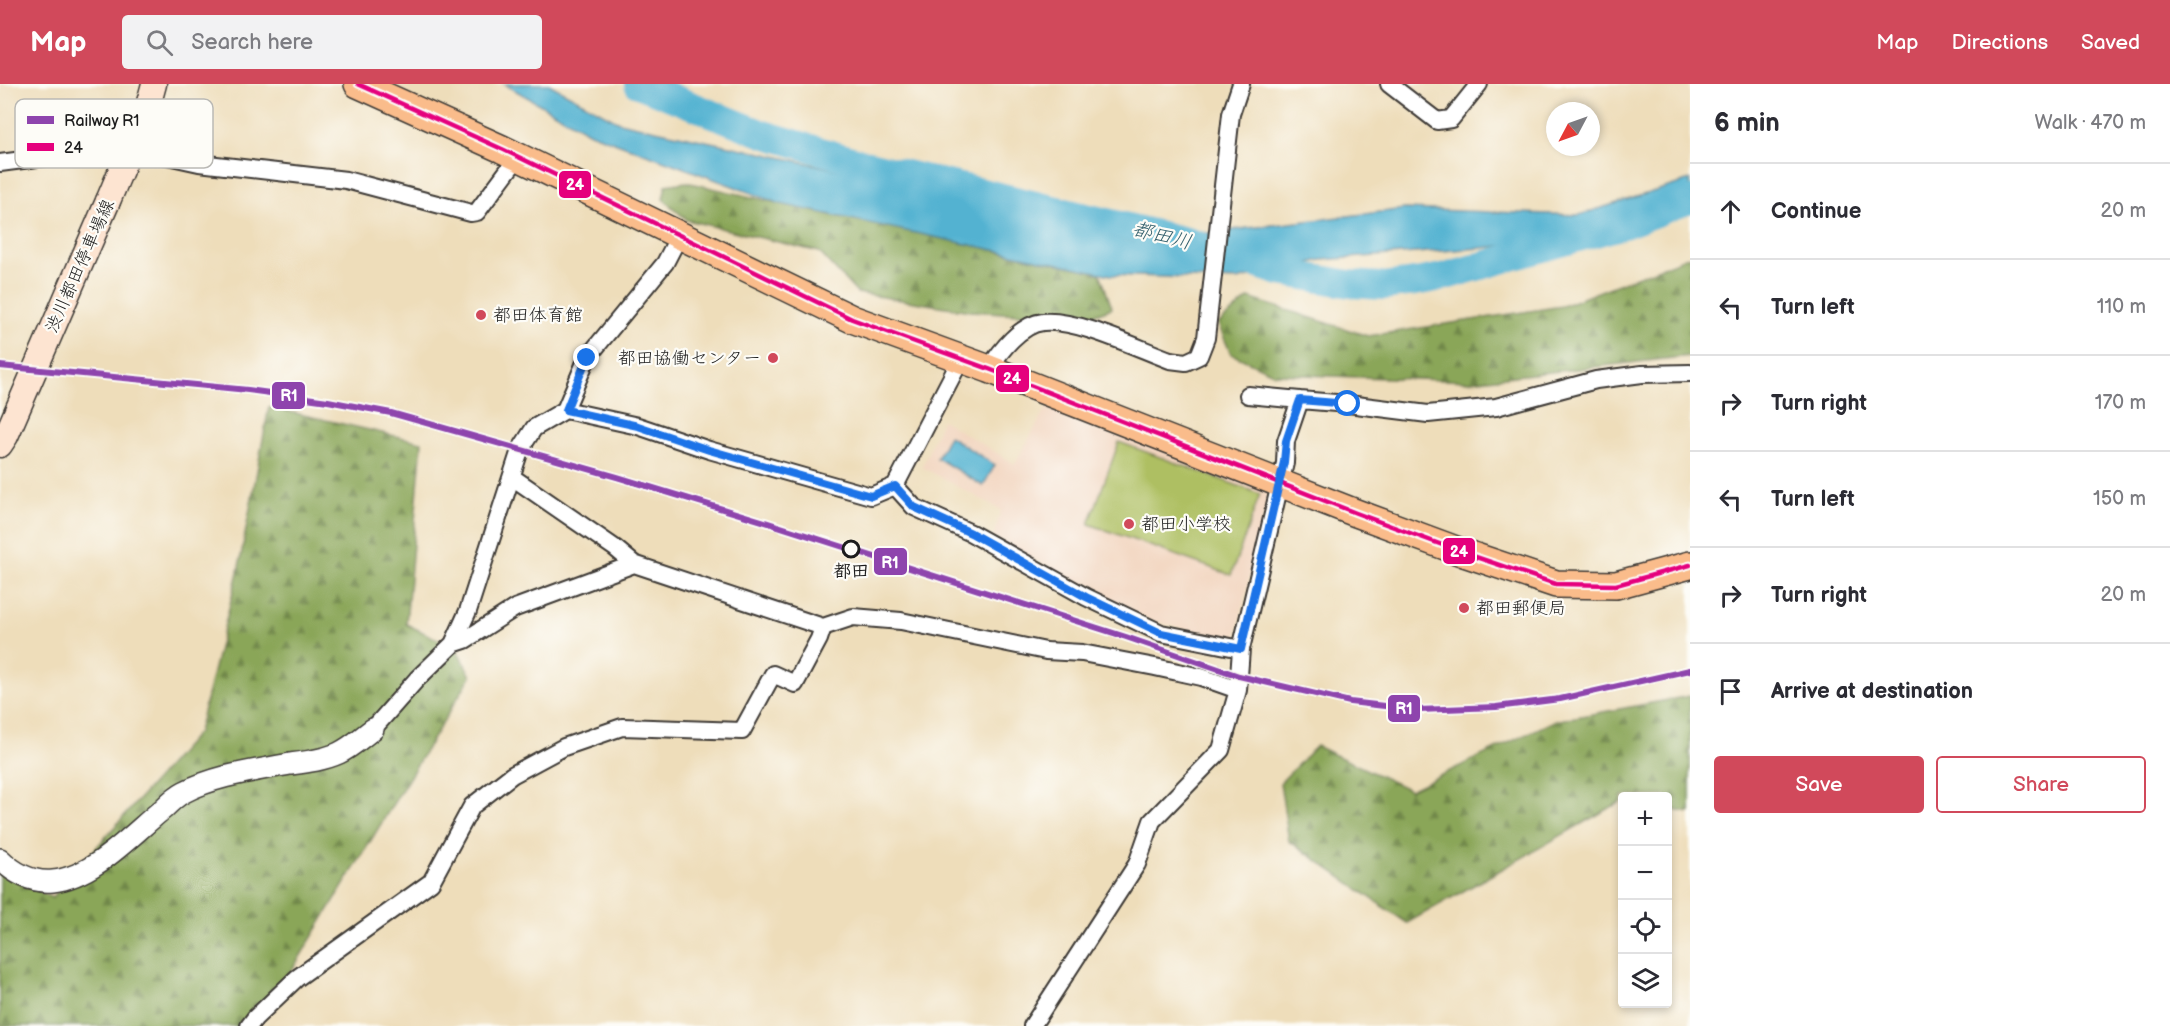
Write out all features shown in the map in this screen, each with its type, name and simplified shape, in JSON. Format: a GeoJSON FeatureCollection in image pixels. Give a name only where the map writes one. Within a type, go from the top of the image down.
{"type":"FeatureCollection","features":[{"type":"Feature","properties":{"kind":"highway"},"geometry":{"type":"LineString","coordinates":[[358,84],[518,157],[852,319],[989,369],[1464,553],[1556,584],[1616,585],[1690,565]]}},
{"type":"Feature","properties":{"kind":"main road","name":"渋川都田停車場線"},"geometry":{"type":"LineString","coordinates":[[0,445],[25,394],[46,340],[121,168]]}},
{"type":"Feature","properties":{"kind":"street"},"geometry":{"type":"LineString","coordinates":[[989,369],[999,352],[1019,333],[1042,322],[1078,326],[1170,360],[1186,362],[1199,356],[1206,338],[1231,114],[1241,84]]}},
{"type":"Feature","properties":{"kind":"street"},"geometry":{"type":"LineString","coordinates":[[1389,84],[1437,121],[1451,119],[1479,84]]}},
{"type":"Feature","properties":{"kind":"street"},"geometry":{"type":"LineString","coordinates":[[213,165],[346,180],[471,213],[477,212],[518,157]]}},
{"type":"Feature","properties":{"kind":"street"},"geometry":{"type":"LineString","coordinates":[[0,163],[15,161]]}},
{"type":"Feature","properties":{"kind":"street"},"geometry":{"type":"LineString","coordinates":[[0,859],[10,870],[33,880],[53,881],[77,874],[115,850],[181,794],[203,783],[339,753],[372,729],[417,679],[453,644],[468,612],[520,450],[534,428],[566,410],[587,358],[665,263],[679,236]]}},
{"type":"Feature","properties":{"kind":"street"},"geometry":{"type":"LineString","coordinates":[[566,410],[638,426],[709,450],[871,496],[895,486],[961,359]]}},
{"type":"Feature","properties":{"kind":"street"},"geometry":{"type":"LineString","coordinates":[[1248,395],[1428,414],[1496,407],[1596,380],[1642,374],[1690,373]]}},
{"type":"Feature","properties":{"kind":"street"},"geometry":{"type":"LineString","coordinates":[[1032,1026],[1137,864],[1152,822],[1221,750],[1238,690],[1241,649],[1284,462],[1286,441],[1300,400]]}},
{"type":"Feature","properties":{"kind":"street"},"geometry":{"type":"LineString","coordinates":[[512,477],[615,548],[634,564],[823,627],[853,617],[901,621],[1046,651],[1082,653],[1155,667],[1201,677],[1238,690]]}},
{"type":"Feature","properties":{"kind":"street"},"geometry":{"type":"LineString","coordinates":[[895,486],[914,507],[971,533],[1086,597],[1161,633],[1241,649]]}},
{"type":"Feature","properties":{"kind":"street"},"geometry":{"type":"LineString","coordinates":[[453,644],[465,640],[515,608],[634,564]]}},
{"type":"Feature","properties":{"kind":"street"},"geometry":{"type":"LineString","coordinates":[[249,1026],[297,978],[431,882],[472,806],[512,775],[564,747],[622,727],[742,731],[773,674],[795,684],[823,627]]}},
{"type":"Feature","properties":{"kind":"shaded area","name":"都田小学校"},"geometry":{"type":"Polygon","coordinates":[[[1049,403],[1270,488],[1235,641],[1149,620],[993,537],[1001,510],[922,467],[942,420],[1015,464],[1049,403]]]}},
{"type":"Feature","properties":{"kind":"green space"},"geometry":{"type":"Polygon","coordinates":[[[686,182],[835,216],[914,229],[1002,252],[1100,273],[1112,308],[1085,318],[971,311],[857,293],[819,252],[687,220],[663,199],[666,185],[686,182]]]}},
{"type":"Feature","properties":{"kind":"green space"},"geometry":{"type":"Polygon","coordinates":[[[1690,256],[1690,356],[1471,381],[1275,374],[1231,354],[1218,324],[1249,298],[1368,336],[1562,306],[1690,256]]]}},
{"type":"Feature","properties":{"kind":"green space"},"geometry":{"type":"Polygon","coordinates":[[[269,407],[422,442],[406,624],[456,648],[471,676],[258,1026],[0,1026],[0,870],[52,898],[198,732],[238,572],[269,407]]]}},
{"type":"Feature","properties":{"kind":"green space"},"geometry":{"type":"Polygon","coordinates":[[[1119,442],[1260,494],[1231,575],[1089,524],[1119,442]]]}},
{"type":"Feature","properties":{"kind":"green space"},"geometry":{"type":"Polygon","coordinates":[[[1690,696],[1690,813],[1672,810],[1672,792],[1618,792],[1618,803],[1407,923],[1289,841],[1280,783],[1316,746],[1410,790],[1554,721],[1690,696]]]}},
{"type":"Feature","properties":{"kind":"water"},"geometry":{"type":"Polygon","coordinates":[[[504,84],[549,84],[619,122],[926,189],[1134,242],[1405,209],[1579,215],[1690,180],[1690,211],[1642,230],[1482,248],[1322,260],[1237,280],[1111,275],[781,204],[590,133],[504,84]]]}},
{"type":"Feature","properties":{"kind":"water"},"geometry":{"type":"Polygon","coordinates":[[[949,436],[995,465],[983,486],[937,458],[949,436]]]}},
{"type":"Feature","properties":{"kind":"waterway","name":"都田川"},"geometry":{"type":"LineString","coordinates":[[638,84],[763,134],[865,164],[1187,241],[1279,272],[1350,284],[1383,286],[1442,277],[1627,224],[1690,200]]}},
{"type":"Feature","properties":{"kind":"rail line","name":"R1"},"geometry":{"type":"LineString","coordinates":[[0,366],[248,390],[328,401],[391,413],[762,521],[1126,637],[1239,676],[1350,702],[1419,710],[1496,707],[1560,699],[1690,670]]}},
{"type":"Feature","properties":{"kind":"transit line","name":"24"},"geometry":{"type":"LineString","coordinates":[[358,84],[502,149],[852,319],[989,369],[1464,553],[1556,584],[1616,585],[1690,565]]}},
{"type":"Feature","properties":{"kind":"place","name":"都田体育館"},"geometry":{"type":"Point","coordinates":[481,315]}},
{"type":"Feature","properties":{"kind":"place","name":"都田協働センター"},"geometry":{"type":"Point","coordinates":[773,358]}},
{"type":"Feature","properties":{"kind":"place","name":"都田小学校"},"geometry":{"type":"Point","coordinates":[1129,524]}},
{"type":"Feature","properties":{"kind":"place","name":"都田"},"geometry":{"type":"Point","coordinates":[851,549]}},
{"type":"Feature","properties":{"kind":"place","name":"都田郵便局"},"geometry":{"type":"Point","coordinates":[1464,608]}},
{"type":"Feature","properties":{"kind":"route"},"geometry":{"type":"LineString","coordinates":[[587,358],[566,410],[638,426],[709,450],[871,496],[895,486],[914,507],[971,533],[1086,597],[1161,633],[1241,649],[1284,462],[1286,441],[1300,400],[1348,404]]}}]}
